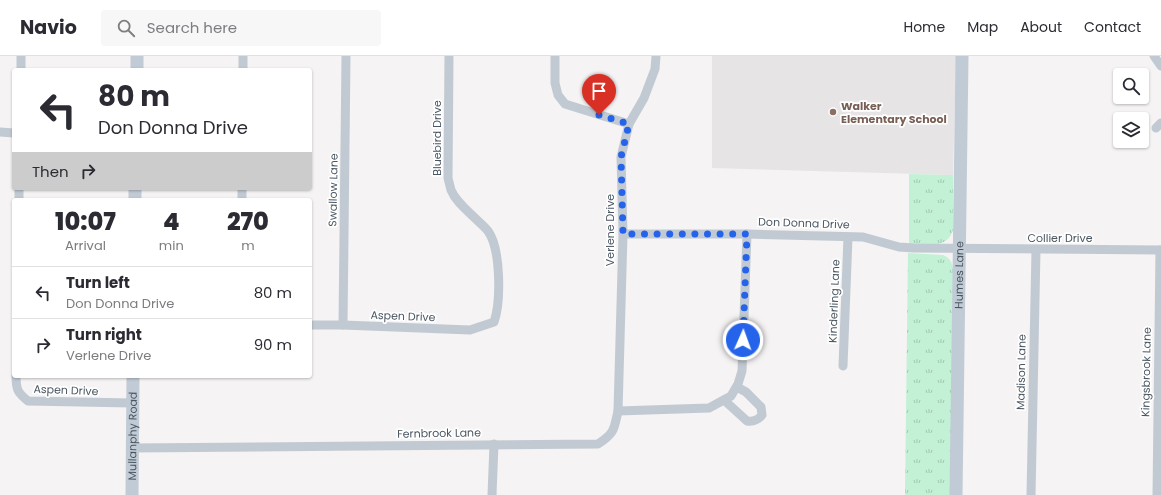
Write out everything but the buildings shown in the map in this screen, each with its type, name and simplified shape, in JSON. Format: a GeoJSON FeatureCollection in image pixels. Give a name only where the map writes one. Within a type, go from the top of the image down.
{"type":"FeatureCollection","features":[{"type":"Feature","properties":{"kind":"street"},"geometry":{"type":"LineString","coordinates":[[21,56],[21,68]]}},
{"type":"Feature","properties":{"kind":"street"},"geometry":{"type":"LineString","coordinates":[[137,56],[137,68]]}},
{"type":"Feature","properties":{"kind":"street"},"geometry":{"type":"LineString","coordinates":[[243,56],[243,68]]}},
{"type":"Feature","properties":{"kind":"street","name":"Swallow Lane"},"geometry":{"type":"LineString","coordinates":[[343,325],[346,56]]}},
{"type":"Feature","properties":{"kind":"street","name":"Bluebird Drive"},"geometry":{"type":"LineString","coordinates":[[449,56],[448,178],[451,190],[459,202],[488,231],[497,254],[498,298],[497,313],[494,322]]}},
{"type":"Feature","properties":{"kind":"street"},"geometry":{"type":"LineString","coordinates":[[555,56],[555,83],[558,95],[565,104],[629,124]]}},
{"type":"Feature","properties":{"kind":"street","name":"Verlene Drive"},"geometry":{"type":"LineString","coordinates":[[618,411],[623,234],[621,157],[629,124],[644,98],[653,76],[656,56]]}},
{"type":"Feature","properties":{"kind":"street","name":"Humes Lane"},"geometry":{"type":"LineString","coordinates":[[956,495],[962,56]]}},
{"type":"Feature","properties":{"kind":"street"},"geometry":{"type":"LineString","coordinates":[[1154,56],[1161,66]]}},
{"type":"Feature","properties":{"kind":"street"},"geometry":{"type":"LineString","coordinates":[[0,132],[12,134]]}},
{"type":"Feature","properties":{"kind":"street","name":"Don Donna Drive"},"geometry":{"type":"LineString","coordinates":[[623,234],[747,234],[863,237],[899,247],[959,249]]}},
{"type":"Feature","properties":{"kind":"street"},"geometry":{"type":"LineString","coordinates":[[618,411],[709,408],[731,396],[737,386],[742,371],[747,234]]}},
{"type":"Feature","properties":{"kind":"street","name":"Kinderling Lane"},"geometry":{"type":"LineString","coordinates":[[843,366],[848,237]]}},
{"type":"Feature","properties":{"kind":"street","name":"Collier Drive"},"geometry":{"type":"LineString","coordinates":[[959,249],[1160,250]]}},
{"type":"Feature","properties":{"kind":"street","name":"Madison Lane"},"geometry":{"type":"LineString","coordinates":[[1031,495],[1036,250]]}},
{"type":"Feature","properties":{"kind":"street","name":"Kingsbrook Lane"},"geometry":{"type":"LineString","coordinates":[[1157,495],[1160,250]]}},
{"type":"Feature","properties":{"kind":"street","name":"Aspen Drive"},"geometry":{"type":"LineString","coordinates":[[312,325],[470,330],[494,322]]}},
{"type":"Feature","properties":{"kind":"street","name":"Aspen Drive"},"geometry":{"type":"LineString","coordinates":[[16,378],[16,387],[20,395],[28,401],[132,403]]}},
{"type":"Feature","properties":{"kind":"street","name":"Mullanphy Road"},"geometry":{"type":"LineString","coordinates":[[132,495],[133,378]]}},
{"type":"Feature","properties":{"kind":"street"},"geometry":{"type":"LineString","coordinates":[[724,400],[747,421],[755,421],[759,419],[762,415],[761,407],[746,392],[737,386]]}},
{"type":"Feature","properties":{"kind":"street","name":"Fernbrook Lane"},"geometry":{"type":"LineString","coordinates":[[132,448],[598,444],[608,437],[614,430],[618,411]]}},
{"type":"Feature","properties":{"kind":"street"},"geometry":{"type":"LineString","coordinates":[[492,495],[494,444]]}},
{"type":"Feature","properties":{"kind":"shaded area","name":"Walker Elementary School"},"geometry":{"type":"Polygon","coordinates":[[[712,56],[956,56],[953,175],[712,168],[712,56]]]}},
{"type":"Feature","properties":{"kind":"green space"},"geometry":{"type":"Polygon","coordinates":[[[909,174],[953,175],[953,230],[946,241],[929,245],[909,244],[909,174]]]}},
{"type":"Feature","properties":{"kind":"green space"},"geometry":{"type":"Polygon","coordinates":[[[908,253],[943,255],[949,259],[953,267],[951,495],[905,495],[908,253]]]}},
{"type":"Feature","properties":{"kind":"place","name":"Walker Elementary School"},"geometry":{"type":"Point","coordinates":[833,112]}},
{"type":"Feature","properties":{"kind":"route"},"geometry":{"type":"LineString","coordinates":[[599,115],[629,124],[621,157],[623,234],[747,234],[743,340]]}}]}
